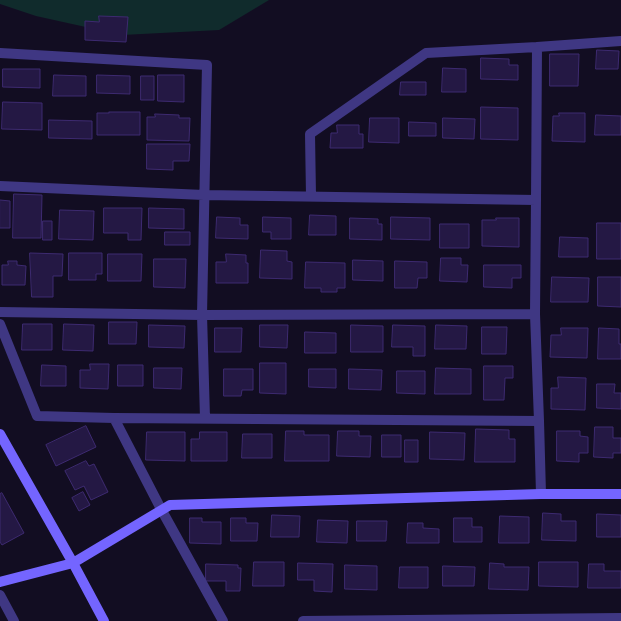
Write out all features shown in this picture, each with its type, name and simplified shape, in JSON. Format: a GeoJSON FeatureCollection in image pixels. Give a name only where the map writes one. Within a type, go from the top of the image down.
{"type":"FeatureCollection","features":[{"type":"Feature","properties":{"kind":"street"},"geometry":{"type":"LineString","coordinates":[[312,196],[310,134],[426,53],[621,41]]}},
{"type":"Feature","properties":{"kind":"street"},"geometry":{"type":"LineString","coordinates":[[537,47],[535,314],[541,494]]}},
{"type":"Feature","properties":{"kind":"street"},"geometry":{"type":"LineString","coordinates":[[0,54],[207,65],[202,315],[205,418]]}},
{"type":"Feature","properties":{"kind":"street"},"geometry":{"type":"LineString","coordinates":[[0,186],[204,195],[536,200]]}},
{"type":"Feature","properties":{"kind":"street"},"geometry":{"type":"LineString","coordinates":[[0,312],[202,315],[535,314]]}},
{"type":"Feature","properties":{"kind":"street"},"geometry":{"type":"LineString","coordinates":[[0,324],[37,416],[114,418],[539,421]]}},
{"type":"Feature","properties":{"kind":"street"},"geometry":{"type":"LineString","coordinates":[[114,418],[161,510],[223,621]]}},
{"type":"Feature","properties":{"kind":"street"},"geometry":{"type":"LineString","coordinates":[[0,434],[74,563],[104,621]]}},
{"type":"Feature","properties":{"kind":"street"},"geometry":{"type":"LineString","coordinates":[[0,582],[74,563],[170,505],[541,494],[621,494]]}},
{"type":"Feature","properties":{"kind":"street"},"geometry":{"type":"LineString","coordinates":[[0,595],[14,621]]}},
{"type":"Feature","properties":{"kind":"street"},"geometry":{"type":"LineString","coordinates":[[303,621],[621,618]]}},
{"type":"Feature","properties":{"kind":"green space"},"geometry":{"type":"Polygon","coordinates":[[[0,0],[269,0],[219,30],[122,35],[36,16],[0,4],[0,0]]]}},
{"type":"Feature","properties":{"kind":"building"},"geometry":{"type":"Polygon","coordinates":[[[99,16],[128,17],[126,42],[85,40],[85,21],[99,22],[99,16]]]}},
{"type":"Feature","properties":{"kind":"building"},"geometry":{"type":"Polygon","coordinates":[[[597,50],[619,51],[618,69],[596,69],[597,50]]]}},
{"type":"Feature","properties":{"kind":"building"},"geometry":{"type":"Polygon","coordinates":[[[550,54],[579,54],[578,86],[550,86],[550,54]]]}},
{"type":"Feature","properties":{"kind":"building"},"geometry":{"type":"Polygon","coordinates":[[[481,58],[509,59],[509,65],[518,65],[518,80],[481,79],[481,58]]]}},
{"type":"Feature","properties":{"kind":"building"},"geometry":{"type":"Polygon","coordinates":[[[443,68],[466,69],[466,92],[442,92],[443,68]]]}},
{"type":"Feature","properties":{"kind":"building"},"geometry":{"type":"Polygon","coordinates":[[[3,69],[40,69],[40,88],[3,87],[3,69]]]}},
{"type":"Feature","properties":{"kind":"building"},"geometry":{"type":"Polygon","coordinates":[[[54,75],[86,76],[86,96],[53,96],[54,75]]]}},
{"type":"Feature","properties":{"kind":"building"},"geometry":{"type":"Polygon","coordinates":[[[97,75],[130,76],[130,94],[97,93],[97,75]]]}},
{"type":"Feature","properties":{"kind":"building"},"geometry":{"type":"Polygon","coordinates":[[[158,75],[184,75],[184,102],[158,101],[158,75]]]}},
{"type":"Feature","properties":{"kind":"building"},"geometry":{"type":"Polygon","coordinates":[[[141,76],[154,76],[154,100],[141,100],[141,76]]]}},
{"type":"Feature","properties":{"kind":"building"},"geometry":{"type":"Polygon","coordinates":[[[401,82],[426,82],[426,95],[400,95],[401,82]]]}},
{"type":"Feature","properties":{"kind":"building"},"geometry":{"type":"Polygon","coordinates":[[[3,102],[42,103],[42,130],[2,129],[3,102]]]}},
{"type":"Feature","properties":{"kind":"building"},"geometry":{"type":"Polygon","coordinates":[[[481,107],[518,108],[518,140],[481,139],[481,107]]]}},
{"type":"Feature","properties":{"kind":"building"},"geometry":{"type":"Polygon","coordinates":[[[140,112],[140,135],[97,135],[97,113],[140,112]]]}},
{"type":"Feature","properties":{"kind":"building"},"geometry":{"type":"Polygon","coordinates":[[[559,113],[585,113],[585,142],[552,141],[553,116],[559,116],[559,113]]]}},
{"type":"Feature","properties":{"kind":"building"},"geometry":{"type":"Polygon","coordinates":[[[155,114],[179,115],[179,118],[190,118],[189,141],[147,140],[147,117],[155,117],[155,114]]]}},
{"type":"Feature","properties":{"kind":"building"},"geometry":{"type":"Polygon","coordinates":[[[596,115],[621,116],[621,135],[595,135],[596,115]]]}},
{"type":"Feature","properties":{"kind":"building"},"geometry":{"type":"Polygon","coordinates":[[[370,118],[399,118],[399,143],[369,142],[370,118]]]}},
{"type":"Feature","properties":{"kind":"building"},"geometry":{"type":"Polygon","coordinates":[[[443,118],[475,119],[474,139],[443,138],[443,118]]]}},
{"type":"Feature","properties":{"kind":"building"},"geometry":{"type":"Polygon","coordinates":[[[49,120],[92,121],[92,139],[49,138],[49,120]]]}},
{"type":"Feature","properties":{"kind":"building"},"geometry":{"type":"Polygon","coordinates":[[[409,122],[436,123],[436,136],[409,136],[409,122]]]}},
{"type":"Feature","properties":{"kind":"building"},"geometry":{"type":"Polygon","coordinates":[[[337,125],[359,125],[359,134],[363,134],[363,148],[330,148],[331,133],[337,133],[337,125]]]}},
{"type":"Feature","properties":{"kind":"building"},"geometry":{"type":"Polygon","coordinates":[[[147,144],[190,144],[189,161],[173,161],[173,170],[147,169],[147,144]]]}},
{"type":"Feature","properties":{"kind":"building"},"geometry":{"type":"Polygon","coordinates":[[[14,194],[42,195],[41,238],[13,238],[14,194]]]}},
{"type":"Feature","properties":{"kind":"building"},"geometry":{"type":"Polygon","coordinates":[[[0,200],[10,201],[10,228],[0,228],[0,200]]]}},
{"type":"Feature","properties":{"kind":"building"},"geometry":{"type":"Polygon","coordinates":[[[104,208],[142,208],[141,240],[128,240],[128,233],[104,233],[104,208]]]}},
{"type":"Feature","properties":{"kind":"building"},"geometry":{"type":"Polygon","coordinates":[[[149,208],[184,209],[184,229],[149,228],[149,208]]]}},
{"type":"Feature","properties":{"kind":"building"},"geometry":{"type":"Polygon","coordinates":[[[60,210],[94,211],[93,240],[59,239],[60,210]]]}},
{"type":"Feature","properties":{"kind":"building"},"geometry":{"type":"Polygon","coordinates":[[[310,215],[336,216],[336,235],[309,235],[310,215]]]}},
{"type":"Feature","properties":{"kind":"building"},"geometry":{"type":"Polygon","coordinates":[[[217,217],[240,218],[240,225],[248,225],[248,239],[216,238],[217,217]]]}},
{"type":"Feature","properties":{"kind":"building"},"geometry":{"type":"Polygon","coordinates":[[[263,217],[291,218],[291,239],[271,239],[271,232],[263,232],[263,217]]]}},
{"type":"Feature","properties":{"kind":"building"},"geometry":{"type":"Polygon","coordinates":[[[391,217],[430,218],[430,240],[391,239],[391,217]]]}},
{"type":"Feature","properties":{"kind":"building"},"geometry":{"type":"Polygon","coordinates":[[[350,218],[378,219],[378,224],[382,224],[382,240],[350,239],[350,218]]]}},
{"type":"Feature","properties":{"kind":"building"},"geometry":{"type":"Polygon","coordinates":[[[496,218],[519,218],[519,247],[482,246],[482,220],[496,220],[496,218]]]}},
{"type":"Feature","properties":{"kind":"building"},"geometry":{"type":"Polygon","coordinates":[[[43,221],[52,221],[52,240],[43,240],[43,221]]]}},
{"type":"Feature","properties":{"kind":"building"},"geometry":{"type":"Polygon","coordinates":[[[597,223],[621,223],[621,259],[597,259],[597,223]]]}},
{"type":"Feature","properties":{"kind":"building"},"geometry":{"type":"Polygon","coordinates":[[[440,224],[469,224],[469,248],[440,248],[440,224]]]}},
{"type":"Feature","properties":{"kind":"building"},"geometry":{"type":"Polygon","coordinates":[[[165,232],[190,232],[190,245],[165,245],[165,232]]]}},
{"type":"Feature","properties":{"kind":"building"},"geometry":{"type":"Polygon","coordinates":[[[560,237],[588,238],[588,257],[559,257],[560,237]]]}},
{"type":"Feature","properties":{"kind":"building"},"geometry":{"type":"Polygon","coordinates":[[[261,250],[287,251],[287,261],[292,262],[292,279],[260,278],[261,250]]]}},
{"type":"Feature","properties":{"kind":"building"},"geometry":{"type":"Polygon","coordinates":[[[30,253],[63,254],[62,276],[53,276],[53,297],[32,297],[30,253]]]}},
{"type":"Feature","properties":{"kind":"building"},"geometry":{"type":"Polygon","coordinates":[[[69,253],[102,253],[102,274],[96,274],[96,280],[69,280],[69,253]]]}},
{"type":"Feature","properties":{"kind":"building"},"geometry":{"type":"Polygon","coordinates":[[[108,254],[142,254],[141,281],[108,281],[108,254]]]}},
{"type":"Feature","properties":{"kind":"building"},"geometry":{"type":"Polygon","coordinates":[[[226,254],[246,255],[246,263],[248,263],[248,283],[216,283],[216,262],[226,262],[226,254]]]}},
{"type":"Feature","properties":{"kind":"building"},"geometry":{"type":"Polygon","coordinates":[[[441,258],[461,258],[461,265],[468,265],[467,282],[440,281],[441,258]]]}},
{"type":"Feature","properties":{"kind":"building"},"geometry":{"type":"Polygon","coordinates":[[[154,259],[186,259],[185,288],[154,287],[154,259]]]}},
{"type":"Feature","properties":{"kind":"building"},"geometry":{"type":"Polygon","coordinates":[[[353,260],[383,261],[383,281],[353,280],[353,260]]]}},
{"type":"Feature","properties":{"kind":"building"},"geometry":{"type":"Polygon","coordinates":[[[8,261],[17,261],[17,265],[26,266],[25,285],[2,285],[2,265],[8,265],[8,261]]]}},
{"type":"Feature","properties":{"kind":"building"},"geometry":{"type":"Polygon","coordinates":[[[395,261],[427,262],[427,278],[418,278],[417,288],[395,288],[395,261]]]}},
{"type":"Feature","properties":{"kind":"building"},"geometry":{"type":"Polygon","coordinates":[[[306,262],[345,263],[345,288],[337,288],[337,292],[321,292],[321,288],[305,288],[306,262]]]}},
{"type":"Feature","properties":{"kind":"building"},"geometry":{"type":"Polygon","coordinates":[[[484,265],[521,265],[521,278],[512,278],[512,288],[484,287],[484,265]]]}},
{"type":"Feature","properties":{"kind":"building"},"geometry":{"type":"Polygon","coordinates":[[[552,277],[589,278],[588,302],[551,302],[552,277]]]}},
{"type":"Feature","properties":{"kind":"building"},"geometry":{"type":"Polygon","coordinates":[[[598,277],[621,277],[621,307],[598,306],[598,277]]]}},
{"type":"Feature","properties":{"kind":"building"},"geometry":{"type":"Polygon","coordinates":[[[109,322],[137,322],[136,344],[109,344],[109,322]]]}},
{"type":"Feature","properties":{"kind":"building"},"geometry":{"type":"Polygon","coordinates":[[[23,324],[52,324],[52,350],[22,350],[23,324]]]}},
{"type":"Feature","properties":{"kind":"building"},"geometry":{"type":"Polygon","coordinates":[[[64,324],[94,325],[93,351],[63,350],[64,324]]]}},
{"type":"Feature","properties":{"kind":"building"},"geometry":{"type":"Polygon","coordinates":[[[149,325],[185,326],[184,348],[149,347],[149,325]]]}},
{"type":"Feature","properties":{"kind":"building"},"geometry":{"type":"Polygon","coordinates":[[[260,325],[288,325],[287,348],[260,347],[260,325]]]}},
{"type":"Feature","properties":{"kind":"building"},"geometry":{"type":"Polygon","coordinates":[[[351,325],[383,326],[383,352],[351,352],[351,325]]]}},
{"type":"Feature","properties":{"kind":"building"},"geometry":{"type":"Polygon","coordinates":[[[393,325],[425,326],[425,356],[413,356],[413,347],[392,347],[393,325]]]}},
{"type":"Feature","properties":{"kind":"building"},"geometry":{"type":"Polygon","coordinates":[[[436,325],[467,326],[466,349],[435,349],[436,325]]]}},
{"type":"Feature","properties":{"kind":"building"},"geometry":{"type":"Polygon","coordinates":[[[482,327],[507,327],[506,354],[482,354],[482,327]]]}},
{"type":"Feature","properties":{"kind":"building"},"geometry":{"type":"Polygon","coordinates":[[[215,328],[242,328],[241,352],[215,352],[215,328]]]}},
{"type":"Feature","properties":{"kind":"building"},"geometry":{"type":"Polygon","coordinates":[[[561,328],[588,328],[587,358],[550,357],[551,335],[561,335],[561,328]]]}},
{"type":"Feature","properties":{"kind":"building"},"geometry":{"type":"Polygon","coordinates":[[[599,328],[619,329],[621,359],[598,359],[599,328]]]}},
{"type":"Feature","properties":{"kind":"building"},"geometry":{"type":"Polygon","coordinates":[[[305,332],[336,333],[336,353],[305,353],[305,332]]]}},
{"type":"Feature","properties":{"kind":"building"},"geometry":{"type":"Polygon","coordinates":[[[260,363],[286,363],[286,394],[260,393],[260,363]]]}},
{"type":"Feature","properties":{"kind":"building"},"geometry":{"type":"Polygon","coordinates":[[[90,364],[109,364],[108,389],[80,388],[80,370],[90,370],[90,364]]]}},
{"type":"Feature","properties":{"kind":"building"},"geometry":{"type":"Polygon","coordinates":[[[42,365],[66,366],[66,386],[41,386],[42,365]]]}},
{"type":"Feature","properties":{"kind":"building"},"geometry":{"type":"Polygon","coordinates":[[[118,365],[143,365],[143,386],[118,386],[118,365]]]}},
{"type":"Feature","properties":{"kind":"building"},"geometry":{"type":"Polygon","coordinates":[[[484,366],[513,366],[513,378],[505,378],[504,400],[484,400],[484,366]]]}},
{"type":"Feature","properties":{"kind":"building"},"geometry":{"type":"Polygon","coordinates":[[[154,368],[182,368],[181,389],[154,388],[154,368]]]}},
{"type":"Feature","properties":{"kind":"building"},"geometry":{"type":"Polygon","coordinates":[[[436,368],[471,369],[471,394],[435,394],[436,368]]]}},
{"type":"Feature","properties":{"kind":"building"},"geometry":{"type":"Polygon","coordinates":[[[224,369],[253,369],[253,390],[242,390],[241,396],[224,396],[224,369]]]}},
{"type":"Feature","properties":{"kind":"building"},"geometry":{"type":"Polygon","coordinates":[[[309,369],[336,369],[336,388],[309,387],[309,369]]]}},
{"type":"Feature","properties":{"kind":"building"},"geometry":{"type":"Polygon","coordinates":[[[349,369],[382,370],[381,390],[349,389],[349,369]]]}},
{"type":"Feature","properties":{"kind":"building"},"geometry":{"type":"Polygon","coordinates":[[[397,371],[425,371],[425,394],[397,393],[397,371]]]}},
{"type":"Feature","properties":{"kind":"building"},"geometry":{"type":"Polygon","coordinates":[[[558,377],[586,378],[585,410],[551,409],[551,388],[558,388],[558,377]]]}},
{"type":"Feature","properties":{"kind":"building"},"geometry":{"type":"Polygon","coordinates":[[[597,384],[615,384],[614,393],[621,393],[621,409],[597,408],[597,384]]]}},
{"type":"Feature","properties":{"kind":"building"},"geometry":{"type":"Polygon","coordinates":[[[86,426],[96,447],[56,466],[46,445],[86,426]]]}},
{"type":"Feature","properties":{"kind":"building"},"geometry":{"type":"Polygon","coordinates":[[[595,427],[613,427],[613,438],[621,438],[621,453],[613,453],[613,458],[594,457],[595,427]]]}},
{"type":"Feature","properties":{"kind":"building"},"geometry":{"type":"Polygon","coordinates":[[[476,429],[509,430],[509,439],[515,439],[515,462],[475,462],[476,429]]]}},
{"type":"Feature","properties":{"kind":"building"},"geometry":{"type":"Polygon","coordinates":[[[286,431],[304,431],[304,435],[329,435],[329,461],[285,461],[286,431]]]}},
{"type":"Feature","properties":{"kind":"building"},"geometry":{"type":"Polygon","coordinates":[[[338,431],[359,431],[359,436],[371,436],[370,457],[337,456],[338,431]]]}},
{"type":"Feature","properties":{"kind":"building"},"geometry":{"type":"Polygon","coordinates":[[[557,431],[580,431],[580,436],[588,437],[588,453],[579,453],[579,462],[557,461],[557,431]]]}},
{"type":"Feature","properties":{"kind":"building"},"geometry":{"type":"Polygon","coordinates":[[[147,432],[185,432],[185,461],[146,460],[147,432]]]}},
{"type":"Feature","properties":{"kind":"building"},"geometry":{"type":"Polygon","coordinates":[[[200,432],[227,432],[227,461],[191,461],[191,439],[199,439],[200,432]]]}},
{"type":"Feature","properties":{"kind":"building"},"geometry":{"type":"Polygon","coordinates":[[[430,432],[465,433],[464,460],[430,459],[430,432]]]}},
{"type":"Feature","properties":{"kind":"building"},"geometry":{"type":"Polygon","coordinates":[[[243,434],[272,434],[272,458],[242,458],[243,434]]]}},
{"type":"Feature","properties":{"kind":"building"},"geometry":{"type":"Polygon","coordinates":[[[382,435],[401,435],[401,457],[382,457],[382,435]]]}},
{"type":"Feature","properties":{"kind":"building"},"geometry":{"type":"Polygon","coordinates":[[[405,440],[418,440],[418,462],[405,462],[405,440]]]}},
{"type":"Feature","properties":{"kind":"building"},"geometry":{"type":"Polygon","coordinates":[[[86,461],[89,466],[94,464],[108,492],[91,500],[84,486],[75,490],[65,471],[86,461]]]}},
{"type":"Feature","properties":{"kind":"building"},"geometry":{"type":"Polygon","coordinates":[[[83,492],[90,505],[79,511],[72,498],[83,492]]]}},
{"type":"Feature","properties":{"kind":"building"},"geometry":{"type":"Polygon","coordinates":[[[2,493],[24,533],[2,545],[0,542],[0,494],[2,493]]]}},
{"type":"Feature","properties":{"kind":"building"},"geometry":{"type":"Polygon","coordinates":[[[543,513],[561,514],[561,521],[576,521],[576,541],[542,540],[543,513]]]}},
{"type":"Feature","properties":{"kind":"building"},"geometry":{"type":"Polygon","coordinates":[[[597,514],[621,515],[621,537],[597,537],[597,514]]]}},
{"type":"Feature","properties":{"kind":"building"},"geometry":{"type":"Polygon","coordinates":[[[272,515],[300,516],[299,537],[271,537],[272,515]]]}},
{"type":"Feature","properties":{"kind":"building"},"geometry":{"type":"Polygon","coordinates":[[[500,516],[529,517],[529,543],[499,543],[500,516]]]}},
{"type":"Feature","properties":{"kind":"building"},"geometry":{"type":"Polygon","coordinates":[[[190,518],[202,518],[202,522],[221,522],[221,544],[190,543],[190,518]]]}},
{"type":"Feature","properties":{"kind":"building"},"geometry":{"type":"Polygon","coordinates":[[[231,518],[246,518],[246,523],[258,523],[257,541],[231,541],[231,518]]]}},
{"type":"Feature","properties":{"kind":"building"},"geometry":{"type":"Polygon","coordinates":[[[454,518],[472,518],[472,527],[482,527],[482,542],[454,542],[454,518]]]}},
{"type":"Feature","properties":{"kind":"building"},"geometry":{"type":"Polygon","coordinates":[[[318,520],[348,521],[347,543],[317,542],[318,520]]]}},
{"type":"Feature","properties":{"kind":"building"},"geometry":{"type":"Polygon","coordinates":[[[357,521],[387,521],[386,541],[357,541],[357,521]]]}},
{"type":"Feature","properties":{"kind":"building"},"geometry":{"type":"Polygon","coordinates":[[[408,523],[423,523],[423,528],[439,529],[439,543],[407,543],[408,523]]]}},
{"type":"Feature","properties":{"kind":"building"},"geometry":{"type":"Polygon","coordinates":[[[254,562],[284,562],[284,586],[253,586],[254,562]]]}},
{"type":"Feature","properties":{"kind":"building"},"geometry":{"type":"Polygon","coordinates":[[[539,562],[578,562],[578,587],[539,586],[539,562]]]}},
{"type":"Feature","properties":{"kind":"building"},"geometry":{"type":"Polygon","coordinates":[[[298,563],[333,564],[332,592],[314,591],[314,580],[298,580],[298,563]]]}},
{"type":"Feature","properties":{"kind":"building"},"geometry":{"type":"Polygon","coordinates":[[[490,563],[504,564],[504,567],[529,567],[528,590],[489,589],[490,563]]]}},
{"type":"Feature","properties":{"kind":"building"},"geometry":{"type":"Polygon","coordinates":[[[206,564],[238,565],[238,568],[241,568],[240,591],[226,591],[226,581],[206,581],[206,564]]]}},
{"type":"Feature","properties":{"kind":"building"},"geometry":{"type":"Polygon","coordinates":[[[589,564],[604,564],[604,571],[621,571],[621,588],[588,588],[589,564]]]}},
{"type":"Feature","properties":{"kind":"building"},"geometry":{"type":"Polygon","coordinates":[[[345,565],[377,566],[377,590],[345,589],[345,565]]]}},
{"type":"Feature","properties":{"kind":"building"},"geometry":{"type":"Polygon","coordinates":[[[443,566],[475,567],[474,586],[443,586],[443,566]]]}},
{"type":"Feature","properties":{"kind":"building"},"geometry":{"type":"Polygon","coordinates":[[[400,567],[428,567],[428,588],[399,588],[400,567]]]}}]}
